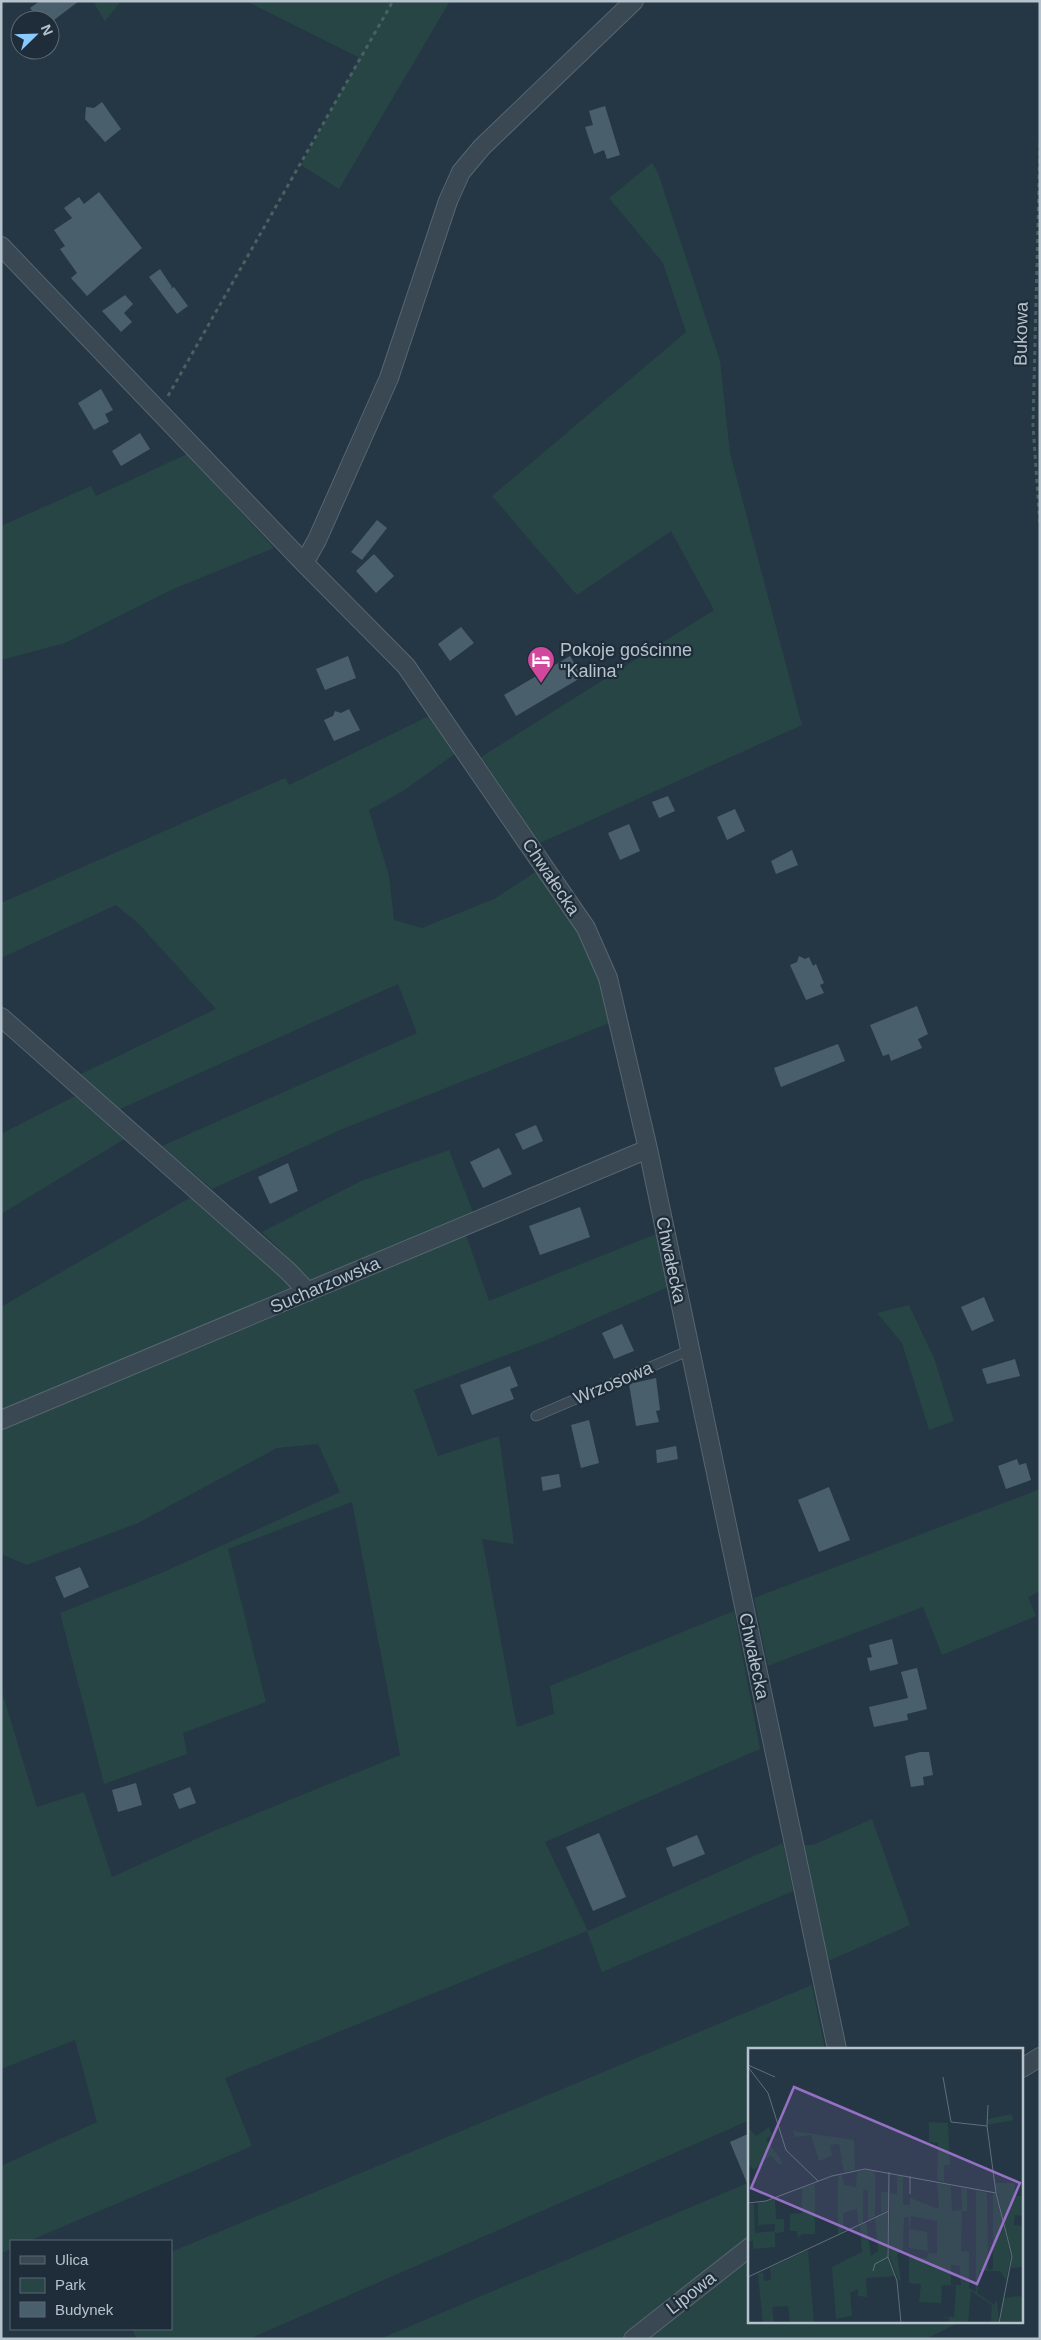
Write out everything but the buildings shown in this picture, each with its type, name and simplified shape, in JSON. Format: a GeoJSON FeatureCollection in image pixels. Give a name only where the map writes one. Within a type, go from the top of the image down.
{"type":"FeatureCollection","features":[{"type":"Feature","properties":{"kind":"street"},"geometry":{"type":"LineString","coordinates":[[304,563],[318,540],[389,378],[448,201],[461,172],[482,147],[634,1]]}},
{"type":"Feature","properties":{"kind":"street","name":"Chwałecka"},"geometry":{"type":"LineString","coordinates":[[1,246],[304,563],[406,666],[586,928],[608,978],[648,1149],[837,2048]]}},
{"type":"Feature","properties":{"kind":"street"},"geometry":{"type":"LineString","coordinates":[[1,1017],[288,1271],[308,1292]]}},
{"type":"Feature","properties":{"kind":"street","name":"Sucharzowska"},"geometry":{"type":"LineString","coordinates":[[1,1420],[648,1149]]}},
{"type":"Feature","properties":{"kind":"street"},"geometry":{"type":"LineString","coordinates":[[1024,2067],[1040,2057]]}},
{"type":"Feature","properties":{"kind":"street","name":"Lipowa"},"geometry":{"type":"LineString","coordinates":[[633,2339],[748,2250]]}},
{"type":"Feature","properties":{"kind":"lane","name":"Wrzosowa"},"geometry":{"type":"LineString","coordinates":[[536,1416],[690,1350]]}},
{"type":"Feature","properties":{"kind":"path"},"geometry":{"type":"LineString","coordinates":[[159,412],[393,1]]}},
{"type":"Feature","properties":{"kind":"path","name":"Bukowa"},"geometry":{"type":"LineString","coordinates":[[1040,142],[1033,425],[1040,526]]}},
{"type":"Feature","properties":{"kind":"path"},"geometry":{"type":"LineString","coordinates":[[1034,341],[1040,341]]}},
{"type":"Feature","properties":{"kind":"green space"},"geometry":{"type":"Polygon","coordinates":[[[96,1],[121,1],[105,21],[95,5],[96,1]]]}},
{"type":"Feature","properties":{"kind":"green space"},"geometry":{"type":"Polygon","coordinates":[[[246,1],[450,1],[339,189],[301,165],[360,58],[246,1]]]}},
{"type":"Feature","properties":{"kind":"green space"},"geometry":{"type":"Polygon","coordinates":[[[652,163],[658,173],[720,361],[730,453],[802,725],[540,843],[481,757],[714,610],[671,531],[577,595],[492,496],[686,332],[663,263],[609,198],[652,163]]]}},
{"type":"Feature","properties":{"kind":"green space"},"geometry":{"type":"Polygon","coordinates":[[[187,454],[274,548],[171,590],[65,643],[1,660],[1,526],[91,486],[96,496],[187,454]]]}},
{"type":"Feature","properties":{"kind":"green space"},"geometry":{"type":"Polygon","coordinates":[[[429,716],[456,753],[403,791],[369,810],[389,876],[394,920],[422,928],[494,899],[537,871],[590,948],[612,1022],[340,1130],[212,1189],[162,1146],[417,1033],[398,984],[120,1109],[79,1075],[216,1009],[139,924],[116,905],[1,958],[1,903],[285,778],[289,785],[429,716]]]}},
{"type":"Feature","properties":{"kind":"green space"},"geometry":{"type":"Polygon","coordinates":[[[83,1092],[126,1138],[1,1214],[1,1134],[83,1092]]]}},
{"type":"Feature","properties":{"kind":"green space"},"geometry":{"type":"Polygon","coordinates":[[[449,1150],[473,1212],[311,1280],[262,1232],[361,1181],[449,1150]]]}},
{"type":"Feature","properties":{"kind":"green space"},"geometry":{"type":"Polygon","coordinates":[[[193,1196],[295,1289],[1,1411],[1,1307],[193,1196]]]}},
{"type":"Feature","properties":{"kind":"green space"},"geometry":{"type":"Polygon","coordinates":[[[656,1234],[668,1287],[544,1341],[414,1390],[438,1456],[499,1436],[514,1544],[482,1539],[517,1727],[554,1714],[550,1686],[734,1611],[760,1749],[545,1842],[588,1931],[783,1843],[793,1891],[602,1972],[587,1931],[225,2078],[252,2146],[31,2240],[10,2240],[10,2249],[1,2253],[1,2166],[97,2122],[75,2040],[1,2069],[1,1689],[37,1807],[84,1792],[112,1877],[216,1830],[400,1755],[352,1502],[228,1549],[266,1702],[183,1733],[187,1754],[104,1784],[60,1613],[159,1574],[340,1492],[318,1444],[277,1448],[138,1523],[27,1565],[1,1554],[1,1429],[466,1235],[489,1301],[656,1234]]]}},
{"type":"Feature","properties":{"kind":"green space"},"geometry":{"type":"Polygon","coordinates":[[[909,1305],[934,1358],[954,1421],[929,1430],[902,1343],[877,1313],[909,1305]]]}},
{"type":"Feature","properties":{"kind":"green space"},"geometry":{"type":"Polygon","coordinates":[[[1040,1489],[1040,1591],[1028,1597],[1036,1616],[942,1655],[923,1607],[768,1666],[754,1598],[1040,1489]]]}},
{"type":"Feature","properties":{"kind":"green space"},"geometry":{"type":"Polygon","coordinates":[[[872,1819],[910,1925],[826,1962],[804,1845],[813,1845],[872,1819]]]}},
{"type":"Feature","properties":{"kind":"green space"},"geometry":{"type":"Polygon","coordinates":[[[812,1985],[825,2048],[748,2048],[748,2121],[249,2339],[137,2339],[132,2330],[172,2330],[172,2252],[812,1985]]]}},
{"type":"Feature","properties":{"kind":"green space"},"geometry":{"type":"Polygon","coordinates":[[[748,2183],[748,2242],[621,2339],[380,2339],[748,2183]]]}},
{"type":"Feature","properties":{"kind":"green space"},"geometry":{"type":"Polygon","coordinates":[[[748,2261],[748,2322],[960,2322],[926,2339],[645,2339],[748,2261]]]}},
{"type":"Feature","properties":{"kind":"place","name":"Pokoje gościnne \"Kalina\""},"geometry":{"type":"Point","coordinates":[541,684]}}]}
